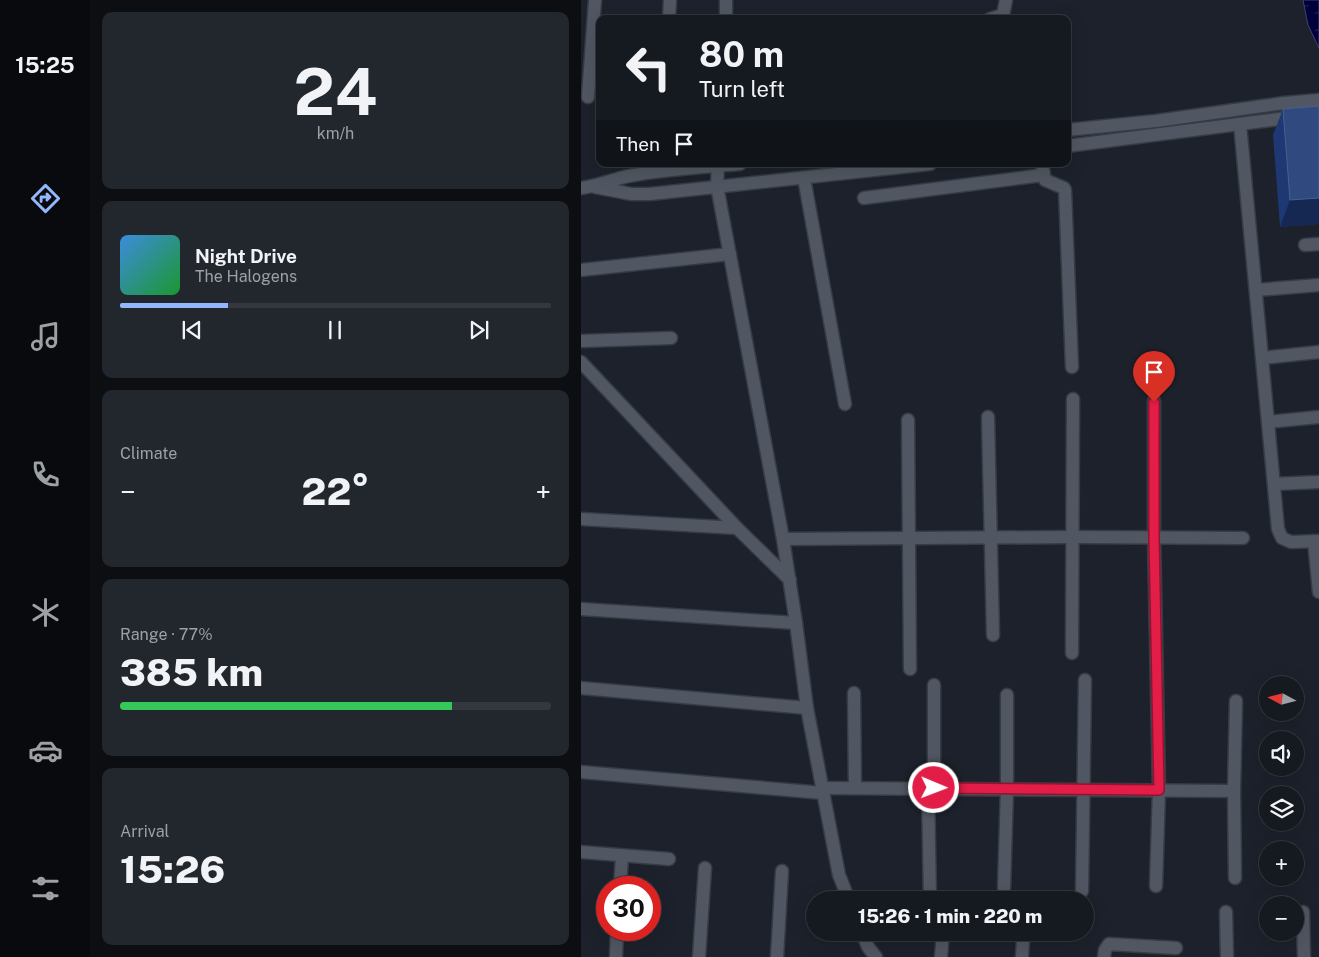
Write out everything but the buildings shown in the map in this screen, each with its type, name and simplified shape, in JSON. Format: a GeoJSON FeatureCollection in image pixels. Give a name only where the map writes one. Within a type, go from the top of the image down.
{"type":"FeatureCollection","features":[{"type":"Feature","properties":{"kind":"street"},"geometry":{"type":"LineString","coordinates":[[590,97],[595,0]]}},
{"type":"Feature","properties":{"kind":"street"},"geometry":{"type":"LineString","coordinates":[[669,15],[670,0]]}},
{"type":"Feature","properties":{"kind":"street"},"geometry":{"type":"LineString","coordinates":[[726,0],[726,15]]}},
{"type":"Feature","properties":{"kind":"street"},"geometry":{"type":"LineString","coordinates":[[1003,15],[1006,0]]}},
{"type":"Feature","properties":{"kind":"street"},"geometry":{"type":"LineString","coordinates":[[1071,130],[1156,121],[1285,102],[1319,100]]}},
{"type":"Feature","properties":{"kind":"street"},"geometry":{"type":"LineString","coordinates":[[1071,145],[1310,115],[1319,116]]}},
{"type":"Feature","properties":{"kind":"street"},"geometry":{"type":"LineString","coordinates":[[1240,124],[1278,529],[1282,538],[1291,542],[1316,541],[1319,592]]}},
{"type":"Feature","properties":{"kind":"street"},"geometry":{"type":"LineString","coordinates":[[581,188],[595,187],[635,175],[701,167]]}},
{"type":"Feature","properties":{"kind":"street"},"geometry":{"type":"LineString","coordinates":[[718,167],[717,186],[790,580],[807,708],[839,875],[845,891]]}},
{"type":"Feature","properties":{"kind":"street"},"geometry":{"type":"LineString","coordinates":[[595,187],[631,194],[650,194],[903,167]]}},
{"type":"Feature","properties":{"kind":"street"},"geometry":{"type":"LineString","coordinates":[[864,198],[1042,169],[1045,180],[1065,190],[1072,367]]}},
{"type":"Feature","properties":{"kind":"street"},"geometry":{"type":"LineString","coordinates":[[804,178],[845,404]]}},
{"type":"Feature","properties":{"kind":"street"},"geometry":{"type":"LineString","coordinates":[[1305,245],[1319,244]]}},
{"type":"Feature","properties":{"kind":"street"},"geometry":{"type":"LineString","coordinates":[[581,270],[730,254]]}},
{"type":"Feature","properties":{"kind":"street"},"geometry":{"type":"LineString","coordinates":[[1255,290],[1319,285]]}},
{"type":"Feature","properties":{"kind":"street"},"geometry":{"type":"LineString","coordinates":[[581,341],[671,338]]}},
{"type":"Feature","properties":{"kind":"street"},"geometry":{"type":"LineString","coordinates":[[1262,358],[1319,352]]}},
{"type":"Feature","properties":{"kind":"street"},"geometry":{"type":"LineString","coordinates":[[581,362],[737,528],[790,580]]}},
{"type":"Feature","properties":{"kind":"street"},"geometry":{"type":"LineString","coordinates":[[1072,652],[1073,399]]}},
{"type":"Feature","properties":{"kind":"street"},"geometry":{"type":"LineString","coordinates":[[1154,402],[1154,537],[1159,790],[1156,886]]}},
{"type":"Feature","properties":{"kind":"street"},"geometry":{"type":"LineString","coordinates":[[989,417],[993,635]]}},
{"type":"Feature","properties":{"kind":"street"},"geometry":{"type":"LineString","coordinates":[[1268,422],[1319,418]]}},
{"type":"Feature","properties":{"kind":"street"},"geometry":{"type":"LineString","coordinates":[[908,420],[910,669]]}},
{"type":"Feature","properties":{"kind":"street"},"geometry":{"type":"LineString","coordinates":[[1274,484],[1319,482]]}},
{"type":"Feature","properties":{"kind":"street"},"geometry":{"type":"LineString","coordinates":[[581,519],[737,528]]}},
{"type":"Feature","properties":{"kind":"street"},"geometry":{"type":"LineString","coordinates":[[783,539],[1243,538]]}},
{"type":"Feature","properties":{"kind":"street"},"geometry":{"type":"LineString","coordinates":[[581,609],[796,623]]}},
{"type":"Feature","properties":{"kind":"street"},"geometry":{"type":"LineString","coordinates":[[1082,891],[1085,680]]}},
{"type":"Feature","properties":{"kind":"street"},"geometry":{"type":"LineString","coordinates":[[931,891],[934,684]]}},
{"type":"Feature","properties":{"kind":"street"},"geometry":{"type":"LineString","coordinates":[[581,688],[807,708]]}},
{"type":"Feature","properties":{"kind":"street"},"geometry":{"type":"LineString","coordinates":[[854,693],[855,788]]}},
{"type":"Feature","properties":{"kind":"street"},"geometry":{"type":"LineString","coordinates":[[1004,888],[1007,694]]}},
{"type":"Feature","properties":{"kind":"street"},"geometry":{"type":"LineString","coordinates":[[1235,878],[1236,701]]}},
{"type":"Feature","properties":{"kind":"street"},"geometry":{"type":"LineString","coordinates":[[581,772],[823,790],[931,788],[1234,791]]}},
{"type":"Feature","properties":{"kind":"street"},"geometry":{"type":"LineString","coordinates":[[581,852],[669,860]]}},
{"type":"Feature","properties":{"kind":"street"},"geometry":{"type":"LineString","coordinates":[[621,876],[622,856]]}},
{"type":"Feature","properties":{"kind":"street"},"geometry":{"type":"LineString","coordinates":[[699,957],[705,868]]}},
{"type":"Feature","properties":{"kind":"street"},"geometry":{"type":"LineString","coordinates":[[777,957],[782,871]]}},
{"type":"Feature","properties":{"kind":"street"},"geometry":{"type":"LineString","coordinates":[[1226,912],[1227,957]]}},
{"type":"Feature","properties":{"kind":"street"},"geometry":{"type":"LineString","coordinates":[[616,957],[617,941]]}},
{"type":"Feature","properties":{"kind":"street"},"geometry":{"type":"LineString","coordinates":[[941,957],[942,941]]}},
{"type":"Feature","properties":{"kind":"street"},"geometry":{"type":"LineString","coordinates":[[1022,957],[1023,941]]}},
{"type":"Feature","properties":{"kind":"street"},"geometry":{"type":"LineString","coordinates":[[1304,941],[1304,957]]}},
{"type":"Feature","properties":{"kind":"street"},"geometry":{"type":"LineString","coordinates":[[1104,957],[1105,950],[1109,944],[1176,948]]}},
{"type":"Feature","properties":{"kind":"street"},"geometry":{"type":"LineString","coordinates":[[868,952],[877,957]]}},
{"type":"Feature","properties":{"kind":"water"},"geometry":{"type":"Polygon","coordinates":[[[1303,0],[1319,0],[1319,48],[1308,25],[1303,0]]]}},
{"type":"Feature","properties":{"kind":"route"},"geometry":{"type":"LineString","coordinates":[[934,788],[1159,790],[1154,537],[1154,402]]}}]}
